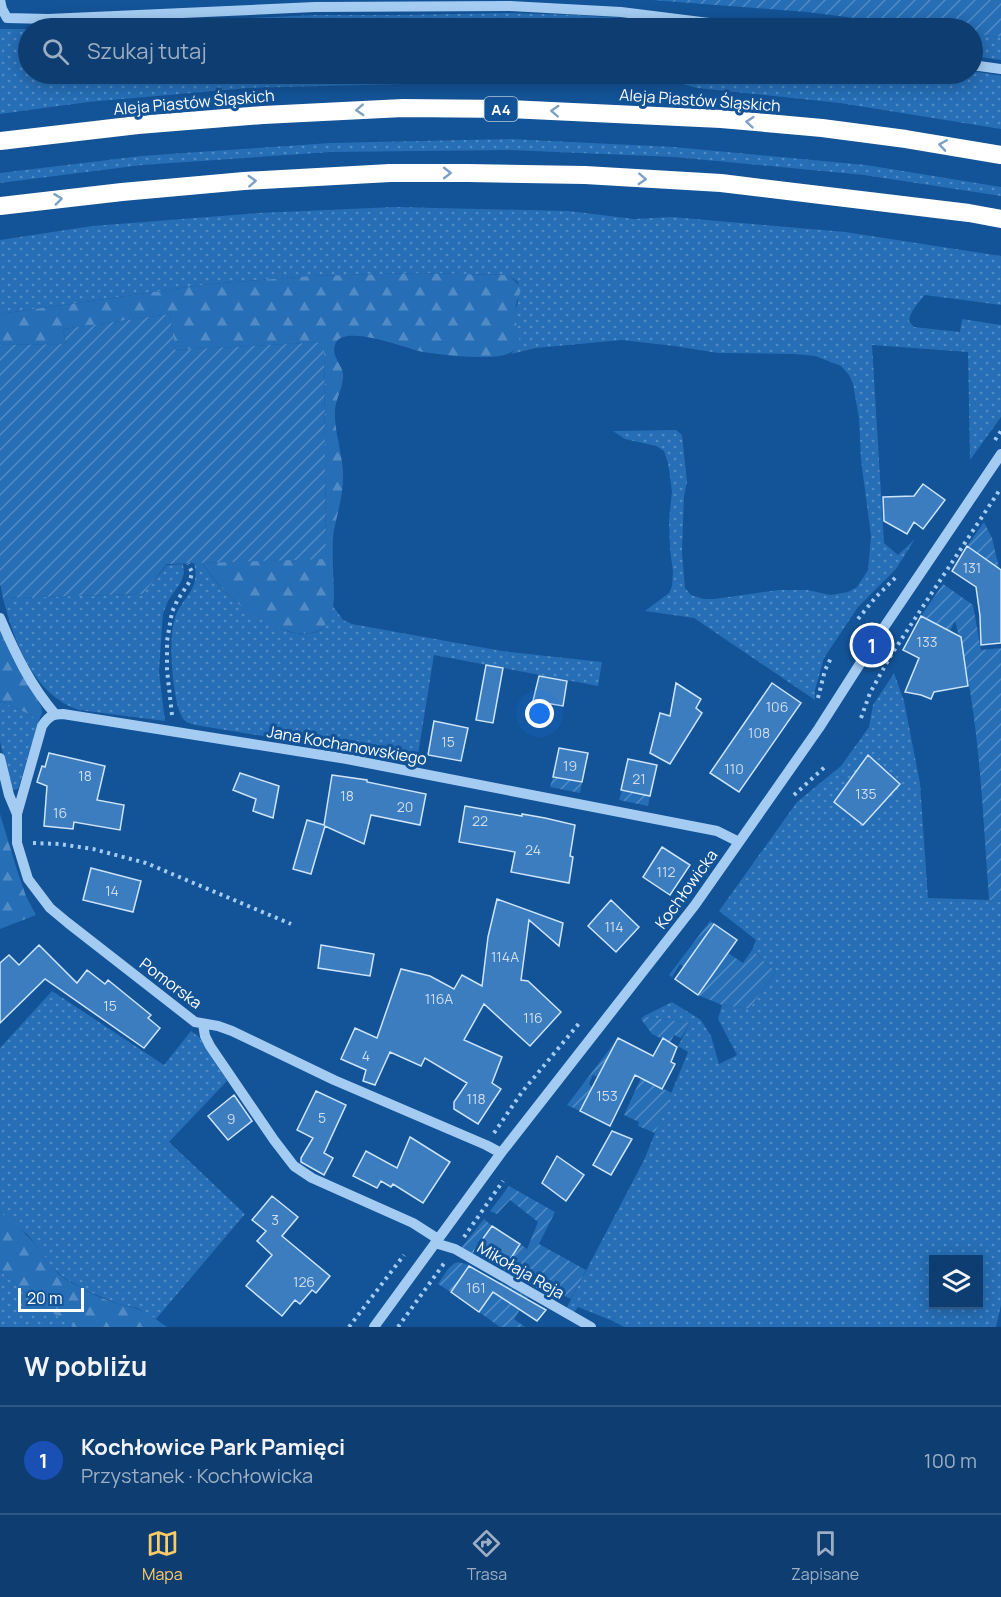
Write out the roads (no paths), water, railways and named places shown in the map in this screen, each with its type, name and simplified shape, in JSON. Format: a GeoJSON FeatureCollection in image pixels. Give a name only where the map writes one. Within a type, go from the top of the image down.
{"type":"FeatureCollection","features":[{"type":"Feature","properties":{"kind":"highway","name":"Aleja Piastów Śląskich"},"geometry":{"type":"LineString","coordinates":[[0,141],[46,134],[263,115],[403,108],[509,109],[721,119],[822,128],[1001,155]]}},
{"type":"Feature","properties":{"kind":"highway"},"geometry":{"type":"LineString","coordinates":[[0,206],[244,181],[390,173],[468,173],[585,175],[721,183],[969,213],[1001,219]]}},
{"type":"Feature","properties":{"kind":"street"},"geometry":{"type":"LineString","coordinates":[[0,0],[7,18],[18,18]]}},
{"type":"Feature","properties":{"kind":"street"},"geometry":{"type":"LineString","coordinates":[[70,18],[315,7],[510,6],[621,12],[669,18]]}},
{"type":"Feature","properties":{"kind":"street"},"geometry":{"type":"LineString","coordinates":[[983,67],[1001,69]]}},
{"type":"Feature","properties":{"kind":"street","name":"Kochłowicka"},"geometry":{"type":"LineString","coordinates":[[374,1327],[501,1153],[695,905],[819,728],[1001,454]]}},
{"type":"Feature","properties":{"kind":"street"},"geometry":{"type":"LineString","coordinates":[[0,618],[33,686],[55,714],[48,717],[42,726],[17,814]]}},
{"type":"Feature","properties":{"kind":"street","name":"Jana Kochanowskiego"},"geometry":{"type":"LineString","coordinates":[[55,714],[347,759],[717,831],[739,842]]}},
{"type":"Feature","properties":{"kind":"street","name":"Pomorska"},"geometry":{"type":"LineString","coordinates":[[0,758],[9,795],[17,814],[17,843],[28,879],[50,908],[195,1022],[232,1031],[334,1080],[501,1153]]}},
{"type":"Feature","properties":{"kind":"street","name":"Mikołaja Reja"},"geometry":{"type":"LineString","coordinates":[[203,1024],[210,1046],[294,1166],[312,1178],[413,1223],[437,1241],[591,1327]]}},
{"type":"Feature","properties":{"kind":"place","name":"Kochłowice Park Pamięci"},"geometry":{"type":"Point","coordinates":[872,645]}}]}
